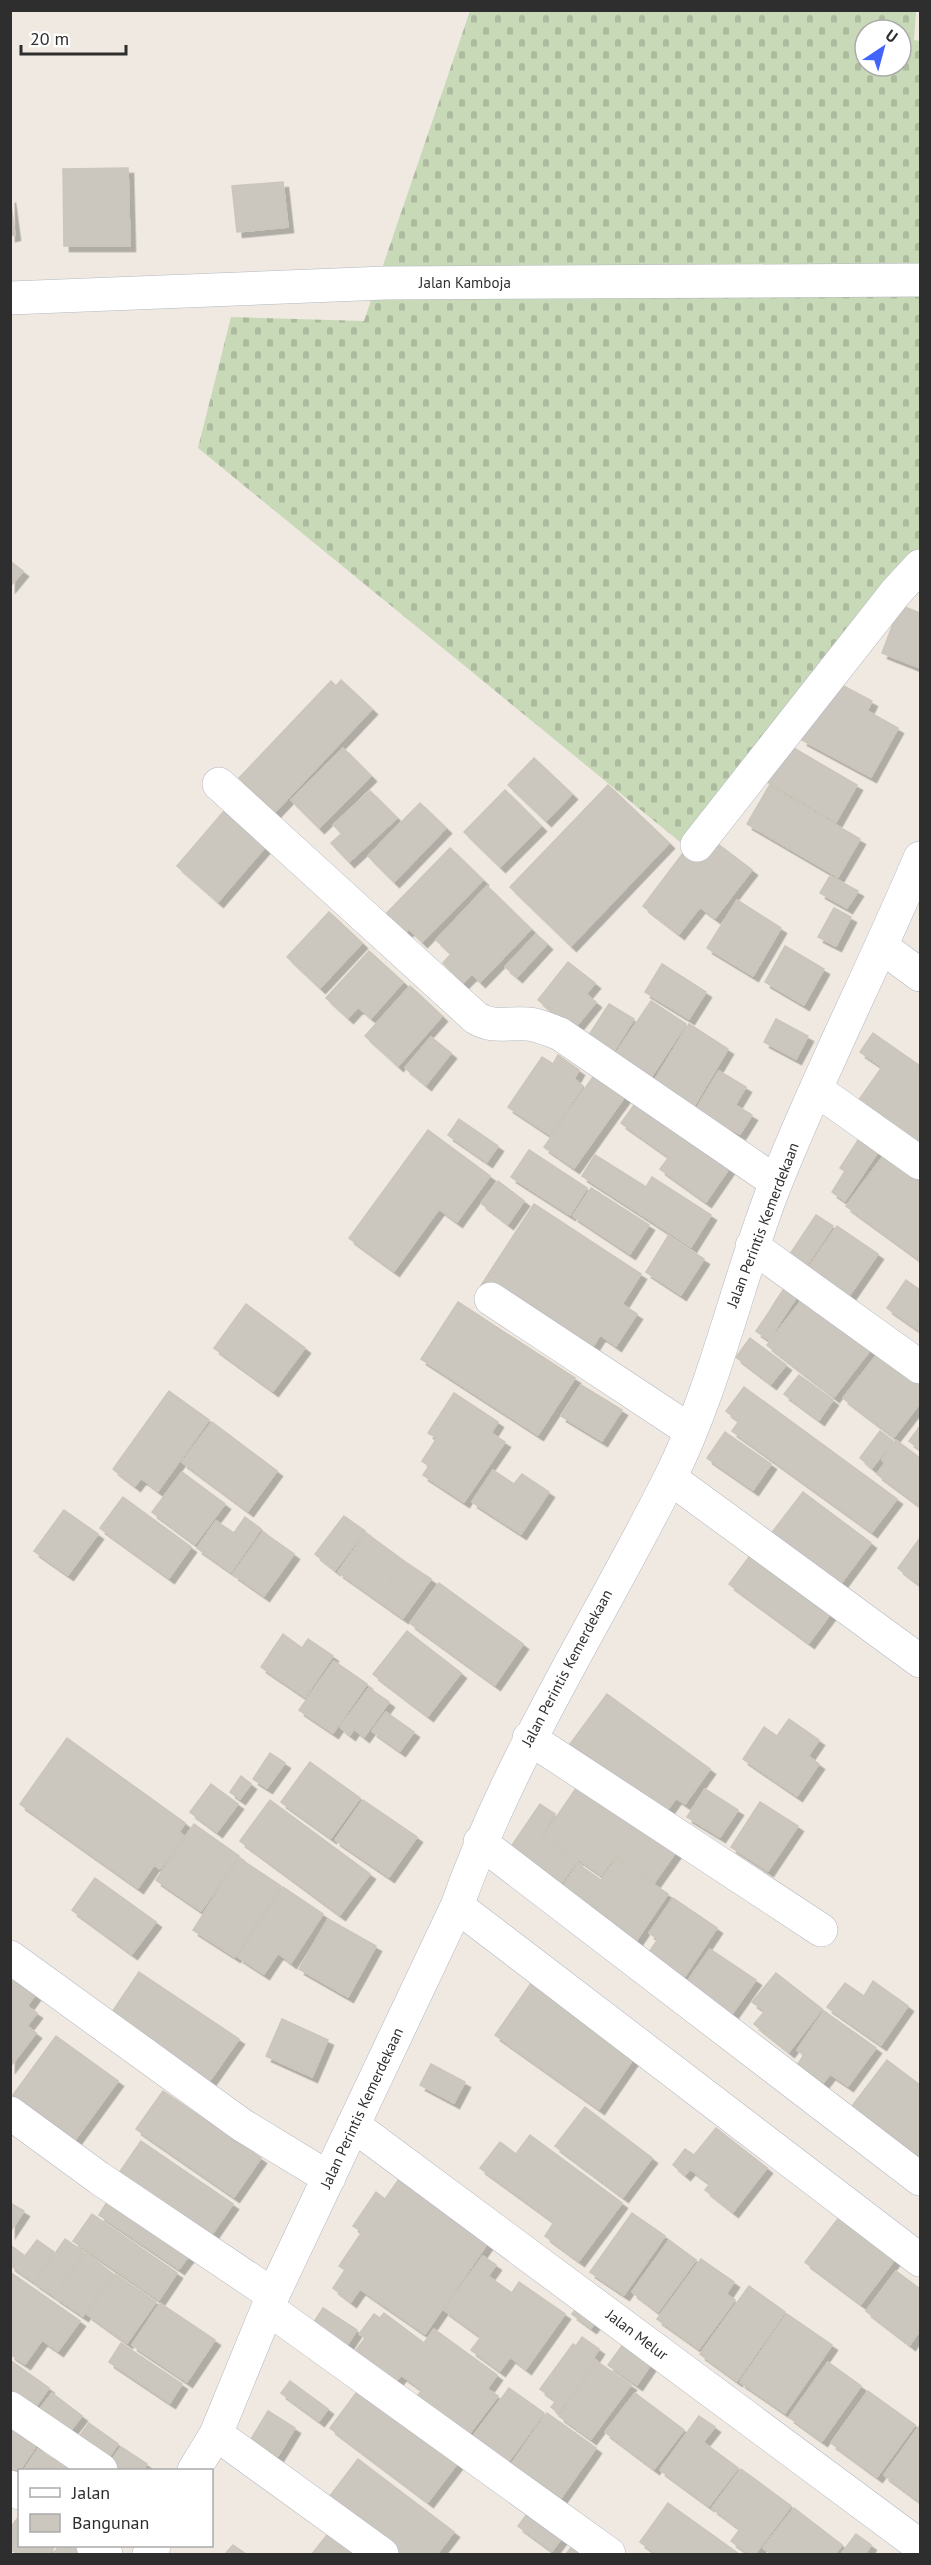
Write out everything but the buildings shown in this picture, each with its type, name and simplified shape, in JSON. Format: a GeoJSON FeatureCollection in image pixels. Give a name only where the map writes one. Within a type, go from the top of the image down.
{"type":"FeatureCollection","features":[{"type":"Feature","properties":{"kind":"street","name":"Jalan Kamboja"},"geometry":{"type":"LineString","coordinates":[[10,298],[386,283],[921,280]]}},
{"type":"Feature","properties":{"kind":"street"},"geometry":{"type":"LineString","coordinates":[[697,845],[896,592],[921,566]]}},
{"type":"Feature","properties":{"kind":"street"},"geometry":{"type":"LineString","coordinates":[[219,784],[476,1018],[500,1026],[525,1024],[542,1026],[560,1034],[776,1182]]}},
{"type":"Feature","properties":{"kind":"street","name":"Jalan Perintis Kemerdekaan"},"geometry":{"type":"LineString","coordinates":[[196,2469],[216,2434],[271,2302],[457,1906],[480,1842],[529,1738],[670,1478],[691,1431],[752,1246],[776,1182],[882,947],[910,913],[921,858]]}},
{"type":"Feature","properties":{"kind":"street"},"geometry":{"type":"LineString","coordinates":[[882,947],[921,975]]}},
{"type":"Feature","properties":{"kind":"street"},"geometry":{"type":"LineString","coordinates":[[818,1090],[921,1163]]}},
{"type":"Feature","properties":{"kind":"street"},"geometry":{"type":"LineString","coordinates":[[752,1246],[921,1367]]}},
{"type":"Feature","properties":{"kind":"street"},"geometry":{"type":"LineString","coordinates":[[491,1299],[691,1431]]}},
{"type":"Feature","properties":{"kind":"street"},"geometry":{"type":"LineString","coordinates":[[670,1478],[921,1661]]}},
{"type":"Feature","properties":{"kind":"street"},"geometry":{"type":"LineString","coordinates":[[529,1738],[821,1930]]}},
{"type":"Feature","properties":{"kind":"street"},"geometry":{"type":"LineString","coordinates":[[480,1842],[921,2178]]}},
{"type":"Feature","properties":{"kind":"street"},"geometry":{"type":"LineString","coordinates":[[457,1906],[921,2260]]}},
{"type":"Feature","properties":{"kind":"street"},"geometry":{"type":"LineString","coordinates":[[10,1957],[242,2125],[329,2178]]}},
{"type":"Feature","properties":{"kind":"street"},"geometry":{"type":"LineString","coordinates":[[10,2113],[271,2302],[609,2554]]}},
{"type":"Feature","properties":{"kind":"street","name":"Jalan Melur"},"geometry":{"type":"LineString","coordinates":[[353,2125],[921,2546]]}},
{"type":"Feature","properties":{"kind":"street"},"geometry":{"type":"LineString","coordinates":[[10,2408],[100,2469]]}},
{"type":"Feature","properties":{"kind":"street"},"geometry":{"type":"LineString","coordinates":[[216,2434],[382,2554]]}},
{"type":"Feature","properties":{"kind":"green space"},"geometry":{"type":"Polygon","coordinates":[[[470,11],[916,11],[914,40],[920,41],[920,566],[680,842],[198,448],[231,317],[364,321],[470,11]]]}}]}
